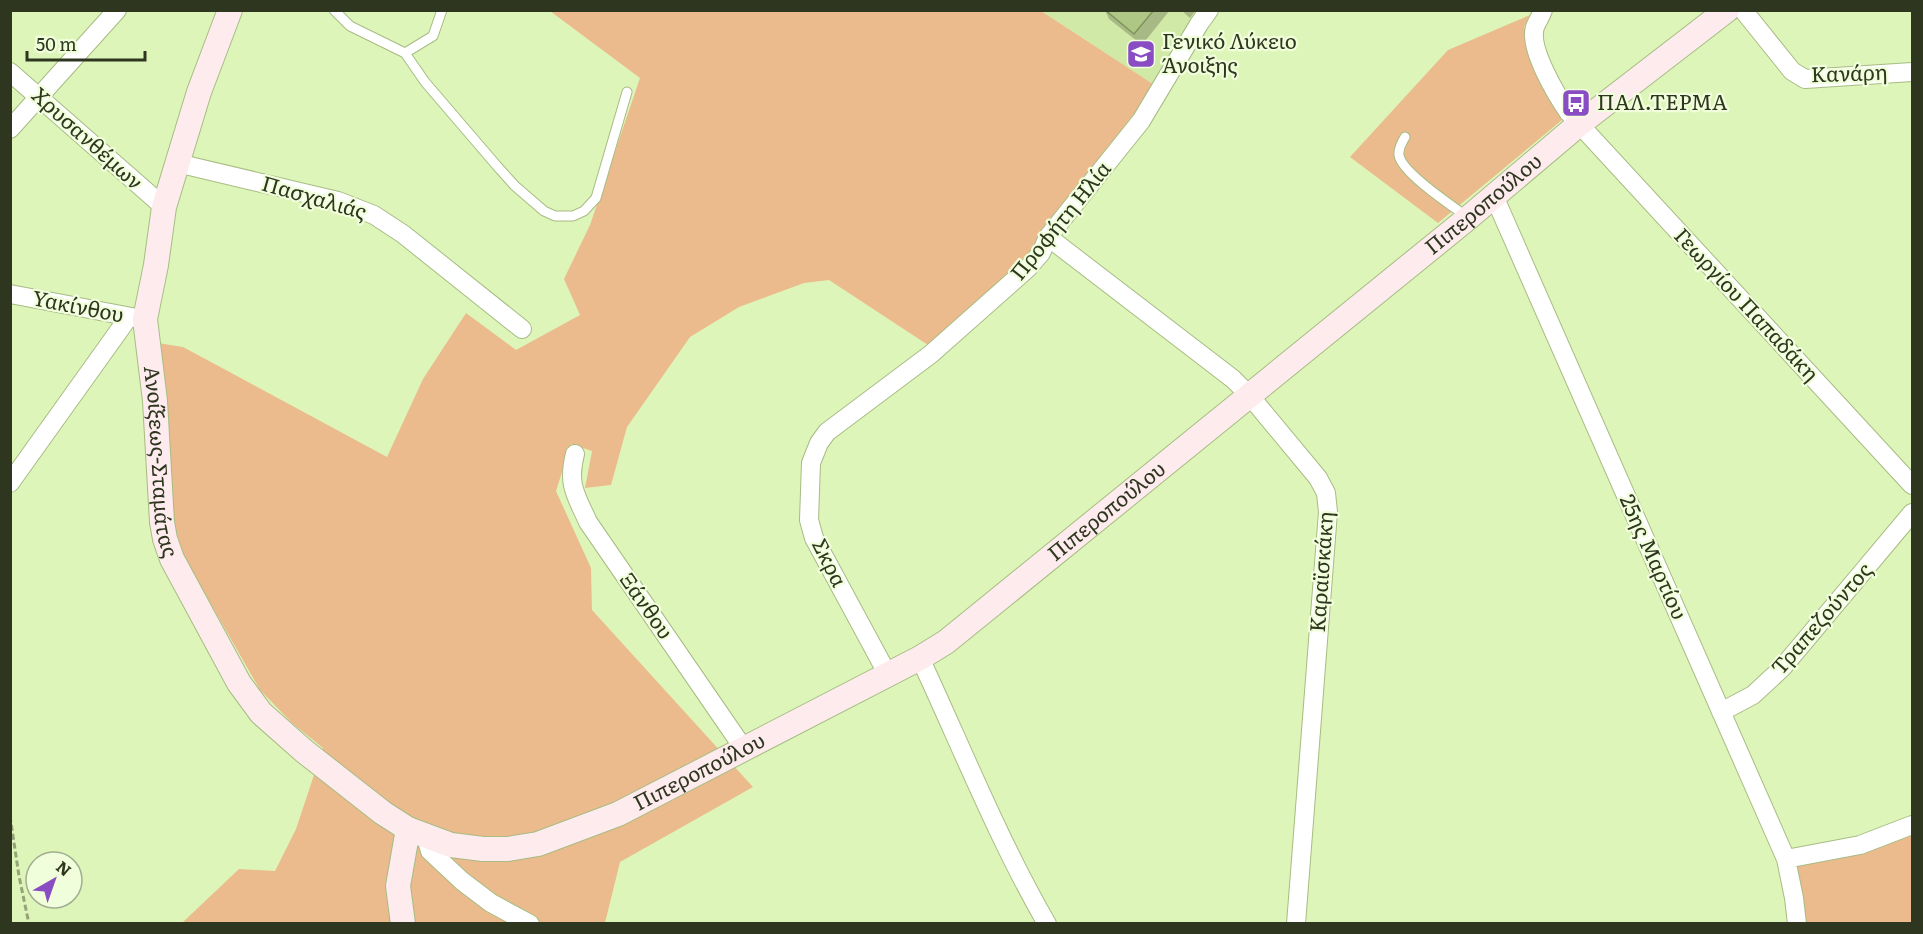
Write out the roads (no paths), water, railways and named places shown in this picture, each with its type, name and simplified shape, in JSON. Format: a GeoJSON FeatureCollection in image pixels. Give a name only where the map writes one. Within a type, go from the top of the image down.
{"type":"FeatureCollection","features":[{"type":"Feature","properties":{"kind":"street"},"geometry":{"type":"LineString","coordinates":[[10,129],[117,10]]}},
{"type":"Feature","properties":{"kind":"street","name":"Ανοίξεως-Σταμάτας"},"geometry":{"type":"LineString","coordinates":[[230,10],[199,92],[177,163],[164,207],[156,265],[137,318],[155,401],[165,539],[172,559],[239,683],[261,713],[304,751],[383,813],[417,833]]}},
{"type":"Feature","properties":{"kind":"street","name":"Προφήτη Ηλία"},"geometry":{"type":"LineString","coordinates":[[819,443],[826,432],[931,354],[1028,268],[1041,253],[1048,237],[1142,121],[1209,10]]}},
{"type":"Feature","properties":{"kind":"street","name":"Γεωργίου Παπαδάκη"},"geometry":{"type":"LineString","coordinates":[[1543,10],[1534,29],[1540,58],[1545,73],[1560,100],[1578,125],[1912,485]]}},
{"type":"Feature","properties":{"kind":"street","name":"Πιπεροπούλου"},"geometry":{"type":"LineString","coordinates":[[417,833],[451,845],[483,849],[508,849],[538,844],[618,814],[888,675],[946,642],[1251,396],[1578,125],[1728,10]]}},
{"type":"Feature","properties":{"kind":"street","name":"Κανάρη"},"geometry":{"type":"LineString","coordinates":[[1743,10],[1792,71],[1805,79],[1912,72]]}},
{"type":"Feature","properties":{"kind":"street","name":"Χρυσανθέμων"},"geometry":{"type":"LineString","coordinates":[[10,72],[164,207]]}},
{"type":"Feature","properties":{"kind":"street","name":"Πασχαλιάς"},"geometry":{"type":"LineString","coordinates":[[177,163],[338,201],[374,215],[403,234],[522,328]]}},
{"type":"Feature","properties":{"kind":"street","name":"25ης Μαρτίου"},"geometry":{"type":"LineString","coordinates":[[1494,196],[1786,859],[1797,924]]}},
{"type":"Feature","properties":{"kind":"street","name":"Καραϊσκάκη"},"geometry":{"type":"LineString","coordinates":[[1048,237],[1233,379],[1251,396],[1318,478],[1326,493],[1328,512],[1296,924]]}},
{"type":"Feature","properties":{"kind":"street","name":"Υακίνθου"},"geometry":{"type":"LineString","coordinates":[[10,294],[137,318]]}},
{"type":"Feature","properties":{"kind":"street"},"geometry":{"type":"LineString","coordinates":[[10,483],[137,318]]}},
{"type":"Feature","properties":{"kind":"street","name":"Σκρα"},"geometry":{"type":"LineString","coordinates":[[819,443],[811,463],[809,520],[814,538],[888,675]]}},
{"type":"Feature","properties":{"kind":"street","name":"Ξάνθου"},"geometry":{"type":"LineString","coordinates":[[575,454],[571,470],[572,488],[588,522],[744,749]]}},
{"type":"Feature","properties":{"kind":"street","name":"Τραπεζούντος"},"geometry":{"type":"LineString","coordinates":[[1721,712],[1753,695],[1782,668],[1912,513]]}},
{"type":"Feature","properties":{"kind":"street"},"geometry":{"type":"LineString","coordinates":[[920,658],[1030,893],[1047,924]]}},
{"type":"Feature","properties":{"kind":"street"},"geometry":{"type":"LineString","coordinates":[[1786,859],[1860,845],[1912,825]]}},
{"type":"Feature","properties":{"kind":"street"},"geometry":{"type":"LineString","coordinates":[[403,924],[398,886],[417,833]]}},
{"type":"Feature","properties":{"kind":"street"},"geometry":{"type":"LineString","coordinates":[[417,833],[430,851],[462,881],[491,903],[530,924]]}},
{"type":"Feature","properties":{"kind":"lane"},"geometry":{"type":"LineString","coordinates":[[334,10],[350,26],[405,53],[425,82],[510,181],[544,211],[558,216],[581,213],[596,198],[627,92]]}},
{"type":"Feature","properties":{"kind":"lane"},"geometry":{"type":"LineString","coordinates":[[405,53],[433,36],[442,10]]}},
{"type":"Feature","properties":{"kind":"lane"},"geometry":{"type":"LineString","coordinates":[[1405,137],[1400,146],[1399,156],[1405,168],[1468,218]]}},
{"type":"Feature","properties":{"kind":"place","name":"Γενικό Λύκειο Άνοιξης"},"geometry":{"type":"Point","coordinates":[1141,54]}},
{"type":"Feature","properties":{"kind":"place","name":"ΠΑΛ.ΤΕΡΜΑ"},"geometry":{"type":"Point","coordinates":[1576,103]}}]}
